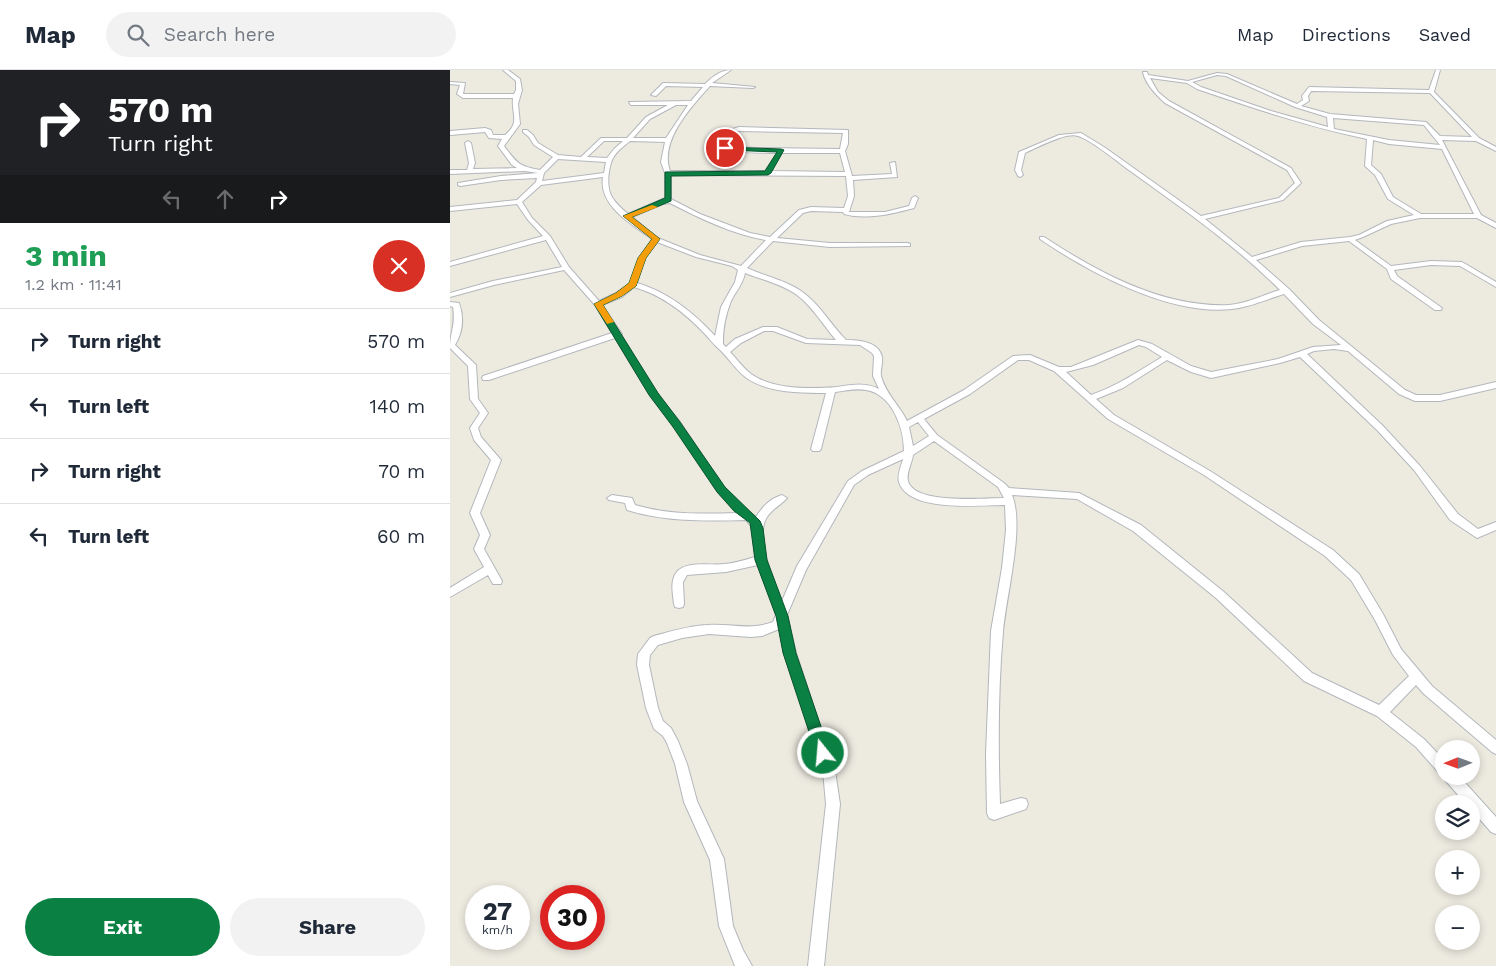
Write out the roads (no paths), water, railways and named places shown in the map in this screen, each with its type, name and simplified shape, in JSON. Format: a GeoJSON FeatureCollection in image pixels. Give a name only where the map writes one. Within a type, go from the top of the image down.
{"type":"FeatureCollection","features":[{"type":"Feature","properties":{"kind":"street"},"geometry":{"type":"LineString","coordinates":[[505,70],[518,80],[520,90],[516,96],[514,110],[518,123],[501,143],[502,149],[514,164],[540,177]]}},
{"type":"Feature","properties":{"kind":"street"},"geometry":{"type":"LineString","coordinates":[[627,216],[668,200],[668,174],[664,162],[668,140],[692,103],[708,85],[729,70]]}},
{"type":"Feature","properties":{"kind":"street"},"geometry":{"type":"LineString","coordinates":[[1211,70],[1297,106],[1330,116],[1426,124],[1444,147],[1478,216]]}},
{"type":"Feature","properties":{"kind":"street"},"geometry":{"type":"LineString","coordinates":[[1431,92],[1438,70]]}},
{"type":"Feature","properties":{"kind":"street"},"geometry":{"type":"LineString","coordinates":[[1144,73],[1188,82],[1199,88],[1270,112],[1331,130],[1370,138],[1444,147]]}},
{"type":"Feature","properties":{"kind":"street"},"geometry":{"type":"LineString","coordinates":[[1144,73],[1156,93],[1167,102],[1289,169],[1298,183],[1281,199],[1200,218]]}},
{"type":"Feature","properties":{"kind":"street"},"geometry":{"type":"LineString","coordinates":[[1188,82],[1223,74]]}},
{"type":"Feature","properties":{"kind":"street"},"geometry":{"type":"LineString","coordinates":[[450,83],[463,84],[460,94],[463,96],[516,96]]}},
{"type":"Feature","properties":{"kind":"street"},"geometry":{"type":"LineString","coordinates":[[654,95],[665,84],[753,88]]}},
{"type":"Feature","properties":{"kind":"street"},"geometry":{"type":"LineString","coordinates":[[1297,106],[1306,101],[1305,96],[1309,89],[1431,92],[1477,139],[1496,149]]}},
{"type":"Feature","properties":{"kind":"street"},"geometry":{"type":"LineString","coordinates":[[631,103],[692,103]]}},
{"type":"Feature","properties":{"kind":"street"},"geometry":{"type":"LineString","coordinates":[[675,103],[648,118],[631,137],[626,139],[609,160],[605,183],[607,195],[615,206],[656,239],[698,256],[734,265],[799,294],[816,309],[832,332],[843,342]]}},
{"type":"Feature","properties":{"kind":"street"},"geometry":{"type":"LineString","coordinates":[[1330,116],[1331,130]]}},
{"type":"Feature","properties":{"kind":"street"},"geometry":{"type":"LineString","coordinates":[[842,151],[725,148],[720,144],[728,132],[739,129],[846,131],[845,144],[842,151],[852,198],[846,210]]}},
{"type":"Feature","properties":{"kind":"street"},"geometry":{"type":"LineString","coordinates":[[450,133],[484,130],[489,131],[491,136],[507,137]]}},
{"type":"Feature","properties":{"kind":"street"},"geometry":{"type":"LineString","coordinates":[[525,131],[536,144],[557,157],[609,160]]}},
{"type":"Feature","properties":{"kind":"street"},"geometry":{"type":"LineString","coordinates":[[1020,175],[1018,170],[1022,152],[1061,136],[1079,134],[1102,148],[1200,218],[1250,260],[1270,274],[1316,322],[1402,392],[1415,398],[1440,398],[1496,385]]}},
{"type":"Feature","properties":{"kind":"street"},"geometry":{"type":"LineString","coordinates":[[582,159],[603,138],[668,140]]}},
{"type":"Feature","properties":{"kind":"street"},"geometry":{"type":"LineString","coordinates":[[1370,138],[1368,166],[1378,174],[1390,198],[1420,216]]}},
{"type":"Feature","properties":{"kind":"street"},"geometry":{"type":"LineString","coordinates":[[1438,138],[1477,139]]}},
{"type":"Feature","properties":{"kind":"street"},"geometry":{"type":"LineString","coordinates":[[468,143],[472,162],[470,170]]}},
{"type":"Feature","properties":{"kind":"street"},"geometry":{"type":"LineString","coordinates":[[768,173],[781,150]]}},
{"type":"Feature","properties":{"kind":"street"},"geometry":{"type":"LineString","coordinates":[[450,210],[519,202],[557,157]]}},
{"type":"Feature","properties":{"kind":"street"},"geometry":{"type":"LineString","coordinates":[[668,174],[768,173],[895,176],[893,163]]}},
{"type":"Feature","properties":{"kind":"street"},"geometry":{"type":"LineString","coordinates":[[450,172],[525,168]]}},
{"type":"Feature","properties":{"kind":"street"},"geometry":{"type":"LineString","coordinates":[[460,184],[501,178],[606,175]]}},
{"type":"Feature","properties":{"kind":"street"},"geometry":{"type":"LineString","coordinates":[[722,349],[718,335],[727,303],[742,276],[742,269],[786,224],[805,209],[846,210],[846,213],[857,214],[899,212],[912,207],[915,198]]}},
{"type":"Feature","properties":{"kind":"street"},"geometry":{"type":"LineString","coordinates":[[519,202],[530,219],[548,237],[566,268],[598,304],[654,395],[677,424],[721,490],[754,521],[757,528],[761,560],[782,616],[790,653],[829,771],[833,804],[816,966]]}},
{"type":"Feature","properties":{"kind":"street"},"geometry":{"type":"LineString","coordinates":[[664,202],[672,202],[698,215],[748,235],[771,239],[830,244],[908,244]]}},
{"type":"Feature","properties":{"kind":"street"},"geometry":{"type":"LineString","coordinates":[[1250,260],[1301,244],[1350,239],[1361,236],[1389,222],[1420,216],[1478,216],[1496,226]]}},
{"type":"Feature","properties":{"kind":"street"},"geometry":{"type":"LineString","coordinates":[[450,264],[548,237]]}},
{"type":"Feature","properties":{"kind":"street"},"geometry":{"type":"LineString","coordinates":[[1042,238],[1068,256],[1110,277],[1143,290],[1198,306],[1231,307],[1286,291]]}},
{"type":"Feature","properties":{"kind":"street"},"geometry":{"type":"LineString","coordinates":[[598,304],[619,295],[633,284],[642,258],[656,239]]}},
{"type":"Feature","properties":{"kind":"street"},"geometry":{"type":"LineString","coordinates":[[1350,239],[1390,268],[1394,277],[1438,308]]}},
{"type":"Feature","properties":{"kind":"street"},"geometry":{"type":"LineString","coordinates":[[1390,268],[1431,263],[1462,264],[1496,284]]}},
{"type":"Feature","properties":{"kind":"street"},"geometry":{"type":"LineString","coordinates":[[450,295],[493,283],[566,268]]}},
{"type":"Feature","properties":{"kind":"street"},"geometry":{"type":"LineString","coordinates":[[633,284],[642,286],[665,298],[704,328],[743,373],[766,384],[793,389],[831,390],[850,387],[870,387],[888,399]]}},
{"type":"Feature","properties":{"kind":"street"},"geometry":{"type":"LineString","coordinates":[[450,304],[456,305],[459,326],[457,337],[451,345],[472,365],[474,399],[484,413],[474,428],[477,438],[496,460],[475,513],[485,535],[479,549],[497,581]]}},
{"type":"Feature","properties":{"kind":"street"},"geometry":{"type":"LineString","coordinates":[[722,349],[763,330],[774,329],[806,341],[862,343],[875,351],[878,356],[877,376],[904,426],[909,453],[902,472],[903,481],[910,491],[921,498],[936,500],[1008,496],[1079,496],[1137,528],[1220,595],[1308,678],[1381,712],[1420,743],[1435,759]]}},
{"type":"Feature","properties":{"kind":"street"},"geometry":{"type":"LineString","coordinates":[[486,378],[618,334]]}},
{"type":"Feature","properties":{"kind":"street"},"geometry":{"type":"LineString","coordinates":[[1058,369],[1073,370],[1138,342],[1149,344],[1168,357],[1211,376],[1280,361],[1313,349],[1334,347],[1350,349]]}},
{"type":"Feature","properties":{"kind":"street"},"geometry":{"type":"LineString","coordinates":[[1302,354],[1380,428],[1417,468],[1454,518],[1476,534],[1496,526]]}},
{"type":"Feature","properties":{"kind":"street"},"geometry":{"type":"LineString","coordinates":[[904,426],[967,392],[1016,358],[1024,356],[1035,358],[1058,369],[1111,416],[1207,473],[1329,553],[1355,577],[1397,652],[1428,690],[1496,748]]}},
{"type":"Feature","properties":{"kind":"street"},"geometry":{"type":"LineString","coordinates":[[1089,398],[1104,394],[1137,378],[1168,357]]}},
{"type":"Feature","properties":{"kind":"street"},"geometry":{"type":"LineString","coordinates":[[816,449],[831,390]]}},
{"type":"Feature","properties":{"kind":"street"},"geometry":{"type":"LineString","coordinates":[[918,418],[934,437],[1001,485],[1008,496],[1010,530],[1007,568],[997,631],[992,762],[994,813],[1021,804]]}},
{"type":"Feature","properties":{"kind":"street"},"geometry":{"type":"LineString","coordinates":[[744,966],[737,955],[726,926],[717,859],[691,802],[681,764],[672,741],[658,725],[652,708],[643,665],[644,654],[654,641],[682,633],[709,629],[751,632],[762,631],[777,625],[801,569],[851,483],[865,473],[909,453],[934,437]]}},
{"type":"Feature","properties":{"kind":"street"},"geometry":{"type":"LineString","coordinates":[[612,498],[630,500],[630,507],[646,513],[714,517],[747,516]]}},
{"type":"Feature","properties":{"kind":"street"},"geometry":{"type":"LineString","coordinates":[[757,528],[761,516],[766,509],[782,498]]}},
{"type":"Feature","properties":{"kind":"street"},"geometry":{"type":"LineString","coordinates":[[679,604],[677,587],[679,577],[684,571],[694,568],[723,568],[761,560]]}},
{"type":"Feature","properties":{"kind":"street"},"geometry":{"type":"LineString","coordinates":[[450,593],[490,568]]}},
{"type":"Feature","properties":{"kind":"street"},"geometry":{"type":"LineString","coordinates":[[1381,712],[1417,676]]}},
{"type":"Feature","properties":{"kind":"street"},"geometry":{"type":"LineString","coordinates":[[1458,785],[1496,827]]}}]}
